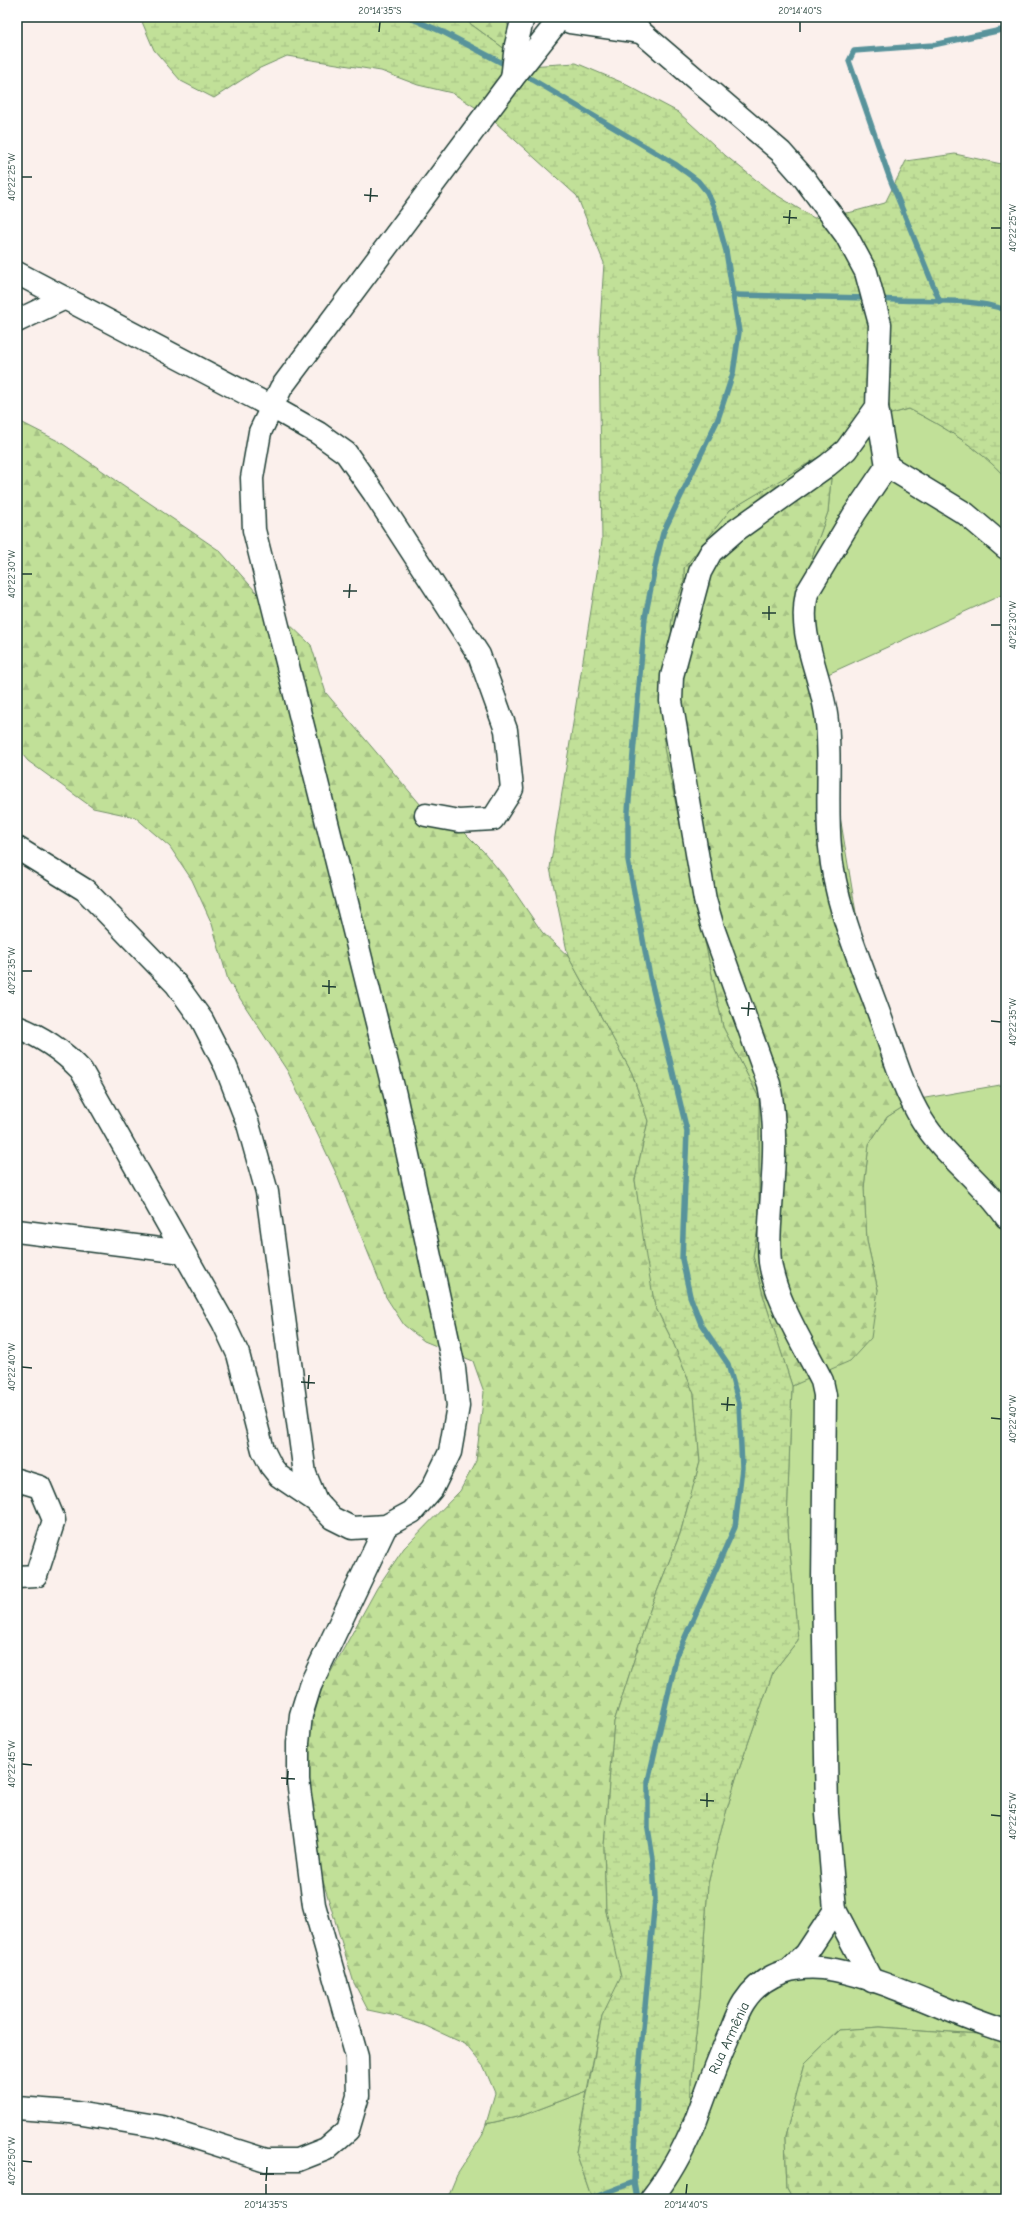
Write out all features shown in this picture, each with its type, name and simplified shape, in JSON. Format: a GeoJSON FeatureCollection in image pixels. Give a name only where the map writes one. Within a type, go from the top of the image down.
{"type":"FeatureCollection","features":[{"type":"Feature","properties":{"kind":"street"},"geometry":{"type":"LineString","coordinates":[[512,79],[516,45],[523,17]]}},
{"type":"Feature","properties":{"kind":"street"},"geometry":{"type":"LineString","coordinates":[[528,17],[538,23],[567,22],[636,24],[781,152],[804,178],[846,235],[866,272],[880,324],[877,407],[888,466],[855,513],[807,593],[803,620],[806,638],[827,721],[830,847],[836,886],[847,924],[911,1102],[934,1138],[1006,1217]]}},
{"type":"Feature","properties":{"kind":"street"},"geometry":{"type":"LineString","coordinates":[[17,1026],[48,1041],[64,1052],[81,1070],[223,1322],[238,1354],[263,1450],[271,1466],[279,1476],[316,1501],[332,1518],[352,1528],[386,1526],[412,1512],[432,1489],[450,1452],[458,1406],[455,1375],[395,1095],[254,530],[252,478],[260,432],[281,388],[512,79],[567,22]]}},
{"type":"Feature","properties":{"kind":"street"},"geometry":{"type":"LineString","coordinates":[[17,273],[272,407],[318,433],[346,453],[379,500],[475,649],[482,663],[506,730],[512,789],[493,819],[459,821],[426,815]]}},
{"type":"Feature","properties":{"kind":"street"},"geometry":{"type":"LineString","coordinates":[[17,321],[65,298]]}},
{"type":"Feature","properties":{"kind":"street"},"geometry":{"type":"LineString","coordinates":[[872,1981],[835,1910],[828,1814],[823,1591],[825,1395],[822,1381],[780,1297],[774,1279],[769,1249],[775,1135],[774,1110],[768,1084],[712,928],[705,900],[671,701],[672,676],[700,572],[711,552],[736,531],[840,455],[877,407]]}},
{"type":"Feature","properties":{"kind":"street"},"geometry":{"type":"LineString","coordinates":[[888,466],[966,514],[1006,548]]}},
{"type":"Feature","properties":{"kind":"street"},"geometry":{"type":"LineString","coordinates":[[17,848],[85,890],[171,978],[202,1020],[226,1067],[248,1124],[267,1192],[306,1474],[316,1501]]}},
{"type":"Feature","properties":{"kind":"street"},"geometry":{"type":"LineString","coordinates":[[17,1231],[183,1252]]}},
{"type":"Feature","properties":{"kind":"street"},"geometry":{"type":"LineString","coordinates":[[17,1480],[40,1487],[54,1520],[36,1576],[17,1577]]}},
{"type":"Feature","properties":{"kind":"street"},"geometry":{"type":"LineString","coordinates":[[17,2108],[70,2112],[162,2127],[266,2160],[298,2160],[326,2149],[348,2130],[358,2096],[357,2057],[314,1904],[298,1780],[298,1743],[301,1715],[310,1686],[386,1526]]}},
{"type":"Feature","properties":{"kind":"street"},"geometry":{"type":"LineString","coordinates":[[791,1968],[806,1954],[835,1910]]}},
{"type":"Feature","properties":{"kind":"street","name":"Rua Armênia"},"geometry":{"type":"LineString","coordinates":[[651,2199],[666,2179],[681,2152],[724,2046],[744,2002],[757,1987],[774,1975],[791,1968],[835,1970],[872,1981],[980,2024],[1006,2031]]}},
{"type":"Feature","properties":{"kind":"green space"},"geometry":{"type":"Polygon","coordinates":[[[140,17],[461,17],[528,66],[576,63],[621,82],[678,112],[726,156],[770,191],[814,218],[852,212],[885,203],[906,161],[955,154],[1006,165],[1006,478],[985,457],[936,423],[909,409],[891,414],[730,510],[684,568],[684,581],[673,612],[671,626],[674,648],[666,667],[664,748],[723,1027],[759,1098],[759,1222],[753,1256],[763,1295],[792,1386],[787,1520],[798,1640],[773,1672],[736,1778],[721,1830],[708,1884],[700,1997],[691,2079],[690,2129],[646,2199],[592,2199],[576,2152],[602,2016],[621,1977],[606,1911],[604,1846],[614,1722],[651,1607],[680,1534],[700,1462],[694,1394],[673,1342],[655,1306],[646,1257],[635,1180],[648,1121],[632,1073],[568,956],[550,868],[602,541],[599,338],[604,263],[577,196],[485,113],[452,93],[418,85],[381,71],[287,56],[260,68],[214,98],[181,81],[154,50],[140,17]]]}},
{"type":"Feature","properties":{"kind":"green space"},"geometry":{"type":"Polygon","coordinates":[[[461,17],[504,17],[528,66],[461,17]]]}},
{"type":"Feature","properties":{"kind":"green space"},"geometry":{"type":"Polygon","coordinates":[[[909,409],[936,423],[961,439],[985,457],[1006,478],[1006,593],[828,674],[829,685],[803,593],[814,551],[828,512],[831,478],[812,460],[891,414],[909,409]]]}},
{"type":"Feature","properties":{"kind":"green space"},"geometry":{"type":"Polygon","coordinates":[[[17,420],[60,442],[220,551],[256,592],[311,645],[326,693],[426,811],[456,824],[483,851],[503,875],[542,932],[568,956],[632,1073],[648,1121],[635,1180],[655,1306],[673,1342],[694,1394],[700,1462],[680,1534],[651,1607],[614,1722],[604,1846],[606,1911],[622,1977],[602,2016],[587,2091],[521,2116],[486,2124],[495,2093],[484,2067],[465,2044],[426,2026],[396,2016],[368,2010],[354,1983],[319,1868],[304,1750],[322,1688],[377,1588],[404,1548],[460,1491],[476,1461],[484,1392],[473,1361],[424,1341],[404,1325],[386,1297],[335,1171],[288,1072],[228,980],[212,924],[192,880],[170,847],[135,817],[93,808],[28,761],[17,748],[17,420]]]}},
{"type":"Feature","properties":{"kind":"green space"},"geometry":{"type":"Polygon","coordinates":[[[812,460],[831,478],[828,512],[814,551],[803,593],[859,931],[914,1100],[887,1117],[869,1144],[864,1188],[867,1241],[878,1290],[871,1338],[850,1361],[792,1386],[763,1295],[753,1256],[759,1222],[759,1098],[723,1027],[664,748],[666,667],[674,648],[671,626],[673,612],[684,581],[684,568],[730,510],[812,460]]]}},
{"type":"Feature","properties":{"kind":"green space"},"geometry":{"type":"Polygon","coordinates":[[[1006,1084],[1006,2036],[880,2027],[839,2030],[805,2063],[785,2137],[787,2188],[793,2199],[646,2199],[690,2129],[691,2079],[700,1997],[708,1884],[721,1830],[736,1778],[773,1672],[798,1640],[787,1520],[792,1386],[823,1371],[878,1290],[867,1241],[864,1188],[869,1144],[887,1117],[914,1100],[1006,1084]]]}},
{"type":"Feature","properties":{"kind":"green space"},"geometry":{"type":"Polygon","coordinates":[[[880,2027],[1006,2036],[1006,2199],[793,2199],[787,2188],[785,2137],[805,2063],[839,2030],[880,2027]]]}},
{"type":"Feature","properties":{"kind":"green space"},"geometry":{"type":"Polygon","coordinates":[[[587,2091],[576,2152],[592,2199],[447,2199],[457,2175],[482,2136],[486,2124],[521,2116],[587,2091]]]}},
{"type":"Feature","properties":{"kind":"waterway"},"geometry":{"type":"LineString","coordinates":[[408,17],[445,33],[508,66]]}},
{"type":"Feature","properties":{"kind":"waterway"},"geometry":{"type":"LineString","coordinates":[[940,302],[890,179],[849,61],[854,51],[933,45],[1006,29]]}},
{"type":"Feature","properties":{"kind":"waterway"},"geometry":{"type":"LineString","coordinates":[[523,74],[675,164],[698,181],[707,192],[714,207],[726,251],[739,332],[733,373],[718,419],[663,533],[657,557],[645,618],[628,811],[628,860],[650,977],[687,1131],[682,1259],[690,1296],[701,1324],[728,1364],[739,1404],[742,1468],[735,1527],[677,1655],[648,1781],[648,1828],[653,1859],[655,1899],[637,2093],[634,2182],[637,2199]]}},
{"type":"Feature","properties":{"kind":"waterway"},"geometry":{"type":"LineString","coordinates":[[734,295],[867,298]]}},
{"type":"Feature","properties":{"kind":"waterway"},"geometry":{"type":"LineString","coordinates":[[878,299],[959,301],[1006,310]]}},
{"type":"Feature","properties":{"kind":"waterway"},"geometry":{"type":"LineString","coordinates":[[590,2199],[634,2182]]}}]}
